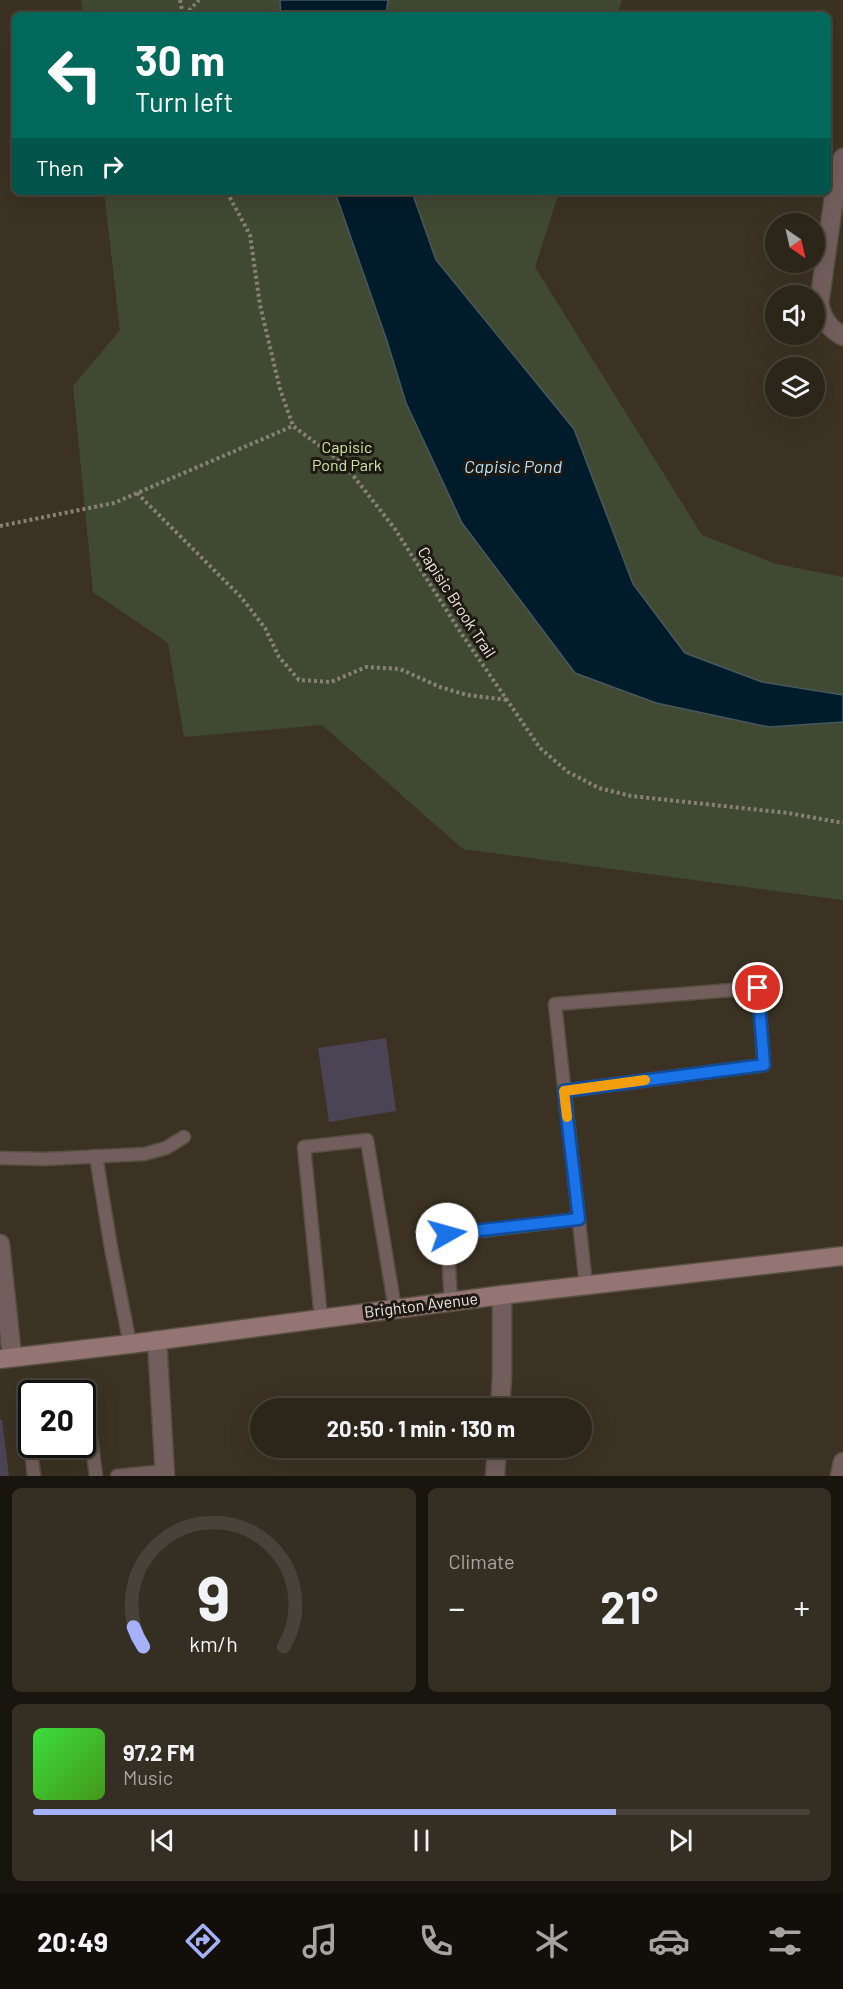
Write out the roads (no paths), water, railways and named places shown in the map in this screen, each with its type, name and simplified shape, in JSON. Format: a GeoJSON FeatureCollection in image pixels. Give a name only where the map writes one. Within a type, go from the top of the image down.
{"type":"FeatureCollection","features":[{"type":"Feature","properties":{"kind":"main road","name":"Brighton Avenue"},"geometry":{"type":"LineString","coordinates":[[6,1358],[502,1295],[843,1256]]}},
{"type":"Feature","properties":{"kind":"street"},"geometry":{"type":"LineString","coordinates":[[843,158],[819,304],[822,317],[830,328],[843,336]]}},
{"type":"Feature","properties":{"kind":"street"},"geometry":{"type":"LineString","coordinates":[[0,1244],[6,1358]]}},
{"type":"Feature","properties":{"kind":"street"},"geometry":{"type":"LineString","coordinates":[[501,1398],[502,1295]]}},
{"type":"Feature","properties":{"kind":"street"},"geometry":{"type":"LineString","coordinates":[[157,1340],[165,1473]]}},
{"type":"Feature","properties":{"kind":"street"},"geometry":{"type":"LineString","coordinates":[[495,1476],[496,1458]]}},
{"type":"Feature","properties":{"kind":"street"},"geometry":{"type":"LineString","coordinates":[[840,1476],[843,1462]]}},
{"type":"Feature","properties":{"kind":"lane"},"geometry":{"type":"LineString","coordinates":[[564,1091],[764,1065],[758,988],[555,1004],[564,1091],[586,1285]]}},
{"type":"Feature","properties":{"kind":"lane"},"geometry":{"type":"LineString","coordinates":[[0,1158],[144,1154],[166,1148],[184,1137]]}},
{"type":"Feature","properties":{"kind":"lane"},"geometry":{"type":"LineString","coordinates":[[321,1318],[304,1147],[367,1140],[395,1309]]}},
{"type":"Feature","properties":{"kind":"lane"},"geometry":{"type":"LineString","coordinates":[[96,1156],[130,1344]]}},
{"type":"Feature","properties":{"kind":"lane"},"geometry":{"type":"LineString","coordinates":[[451,1302],[447,1234],[579,1219]]}},
{"type":"Feature","properties":{"kind":"lane"},"geometry":{"type":"LineString","coordinates":[[32,1458],[34,1476]]}},
{"type":"Feature","properties":{"kind":"lane"},"geometry":{"type":"LineString","coordinates":[[94,1458],[96,1476]]}},
{"type":"Feature","properties":{"kind":"lane"},"geometry":{"type":"LineString","coordinates":[[117,1476],[165,1473]]}},
{"type":"Feature","properties":{"kind":"water"},"geometry":{"type":"Polygon","coordinates":[[[280,0],[388,0],[386,12],[281,12],[280,0]]]}},
{"type":"Feature","properties":{"kind":"water","name":"Capisic Pond"},"geometry":{"type":"Polygon","coordinates":[[[336,195],[413,195],[436,260],[574,429],[633,584],[685,653],[762,682],[843,695],[843,722],[769,727],[656,703],[575,673],[462,523],[406,403],[336,195]]]}},
{"type":"Feature","properties":{"kind":"park label","name":"Capisic Pond Park"},"geometry":{"type":"Point","coordinates":[347,456]}}]}
